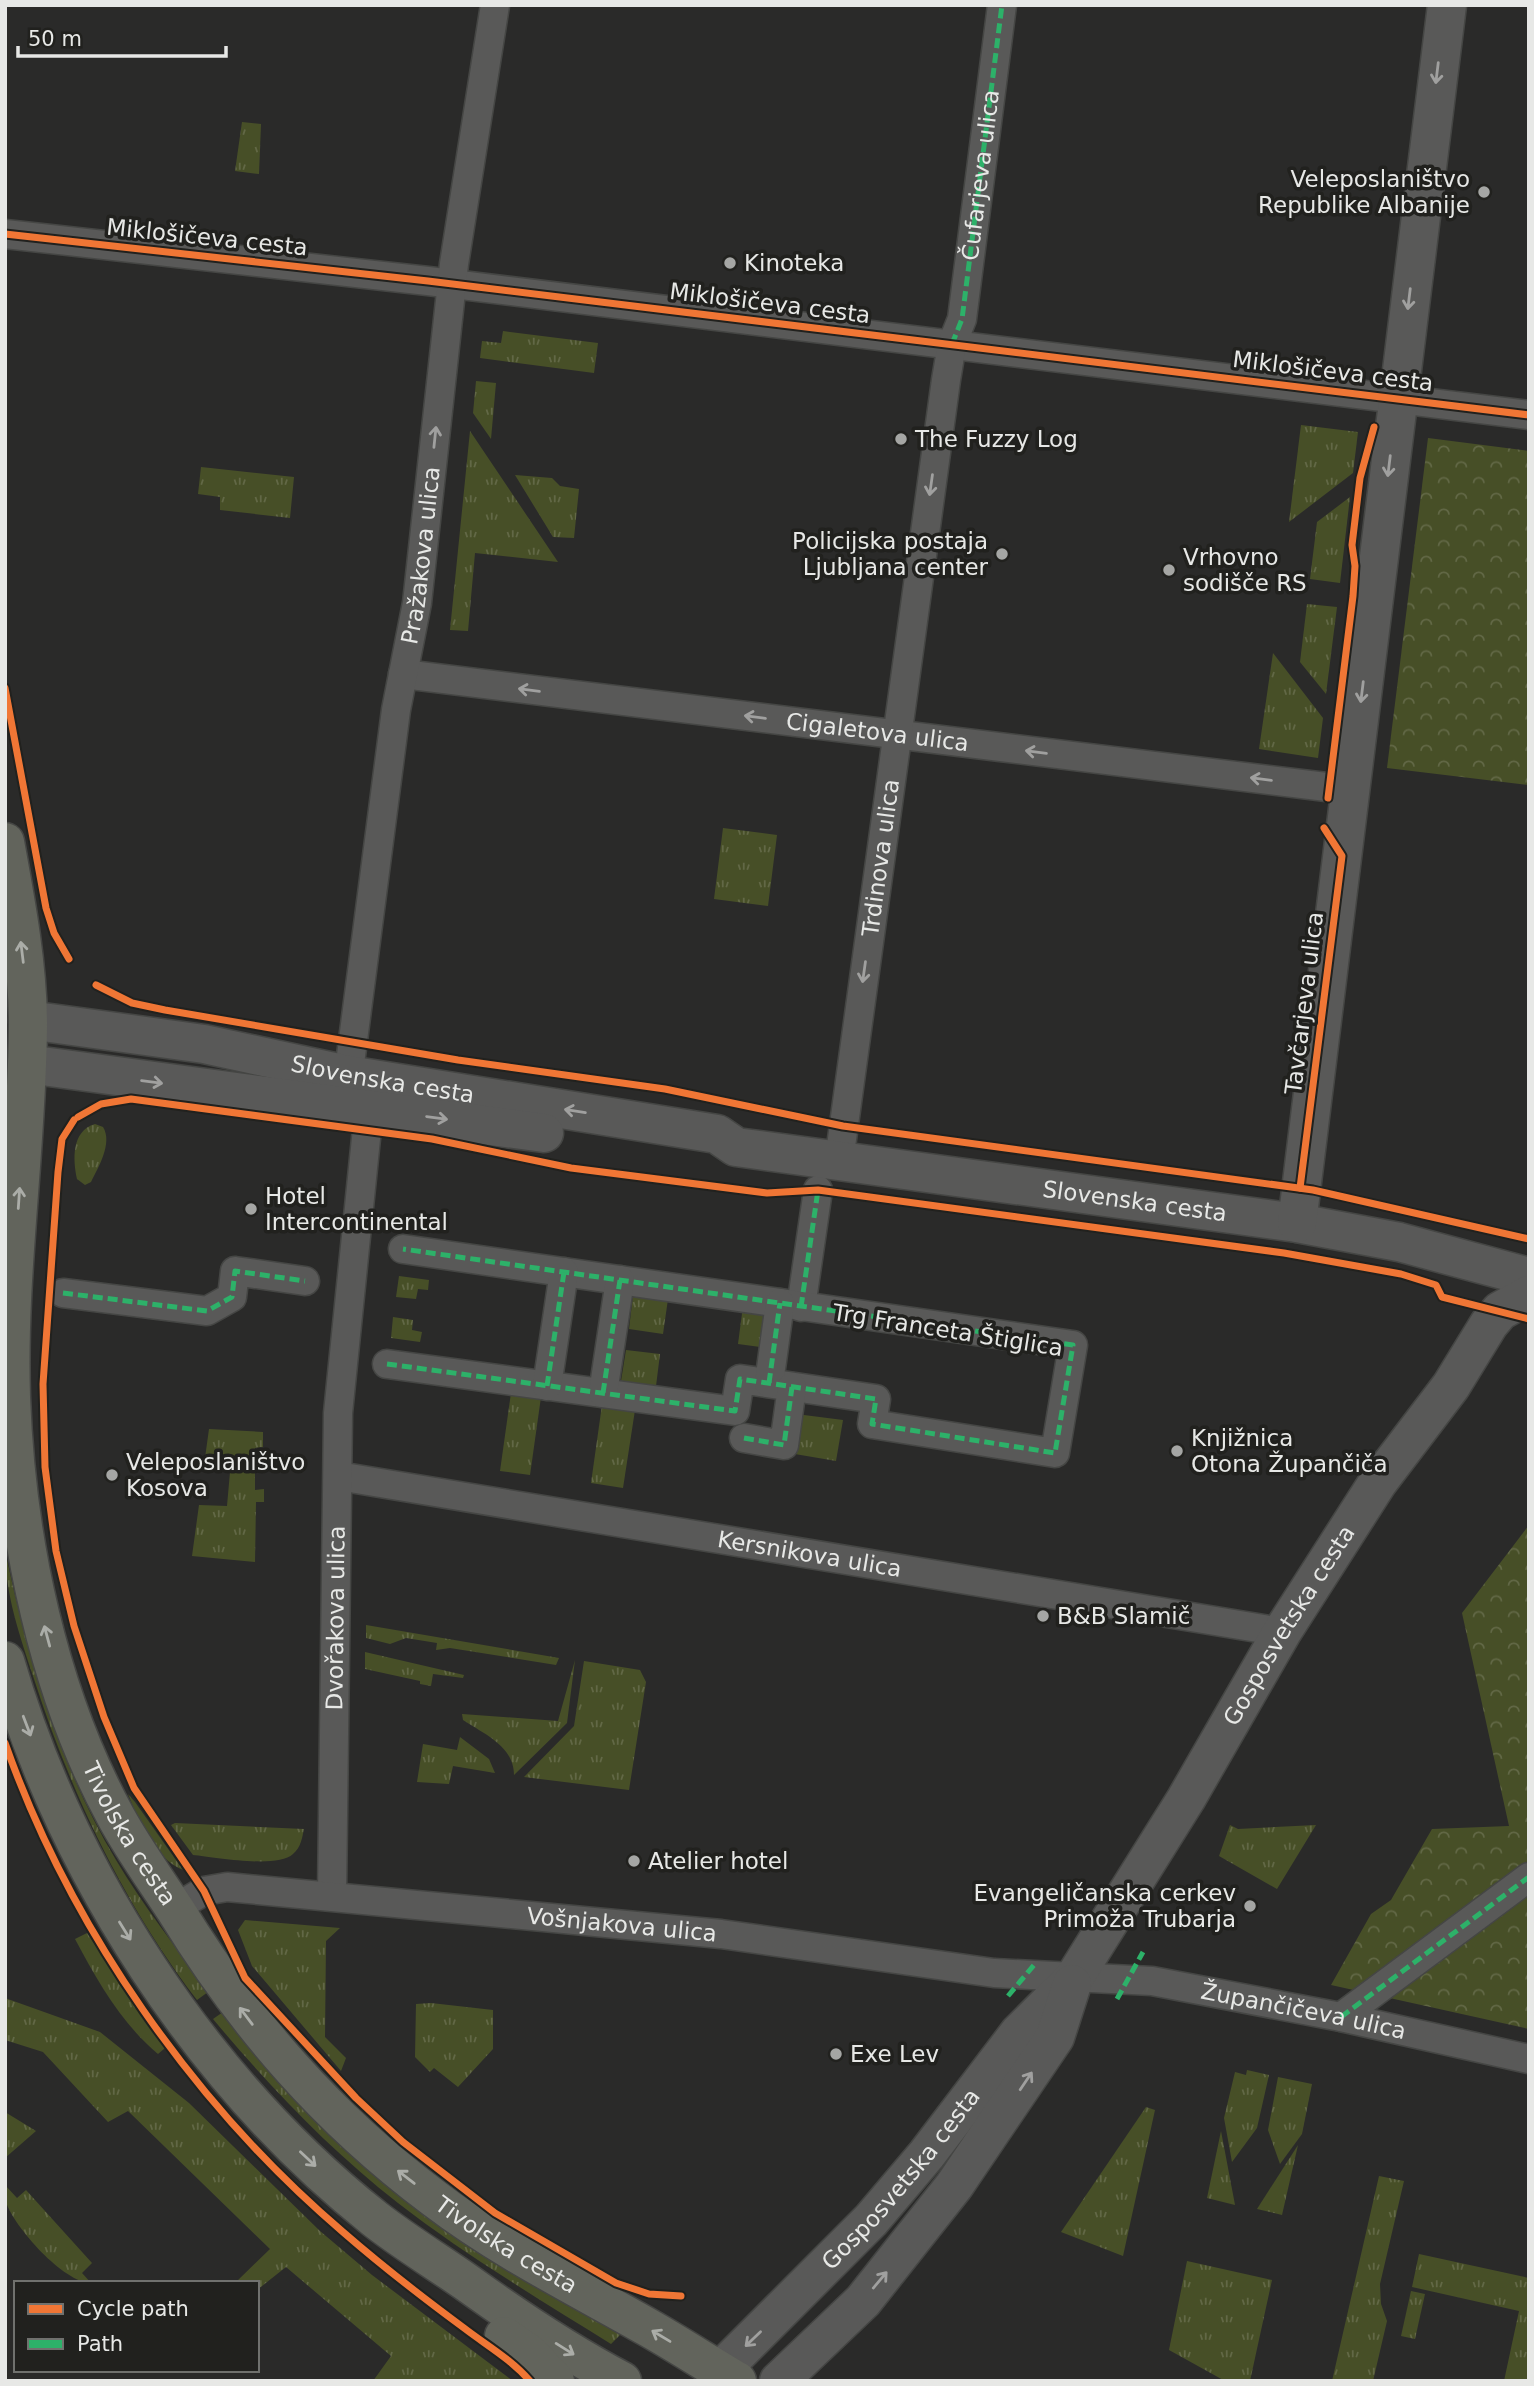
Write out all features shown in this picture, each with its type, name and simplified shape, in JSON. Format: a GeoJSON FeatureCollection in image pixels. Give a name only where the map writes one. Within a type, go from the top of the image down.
{"type":"FeatureCollection","features":[{"type":"Feature","properties":{"kind":"main road","name":"Tavčarjeva ulica"},"geometry":{"type":"LineString","coordinates":[[1297,1223],[1351,790],[1412,400],[1447,5]]}},
{"type":"Feature","properties":{"kind":"main road","name":"Tivolska cesta"},"geometry":{"type":"LineString","coordinates":[[5,842],[23,961],[17,1019],[11,1356],[17,1477],[28,1560],[47,1638],[82,1741],[115,1814],[198,1949],[260,2034],[293,2071],[370,2147],[438,2202],[489,2236],[722,2377]]}},
{"type":"Feature","properties":{"kind":"main road","name":"Slovenska cesta"},"geometry":{"type":"LineString","coordinates":[[17,1019],[204,1044],[354,1096]]}},
{"type":"Feature","properties":{"kind":"main road","name":"Slovenska cesta"},"geometry":{"type":"LineString","coordinates":[[16,1063],[354,1096],[715,1155],[736,1147],[829,1176],[1297,1223],[1412,1245],[1529,1277]]}},
{"type":"Feature","properties":{"kind":"main road","name":"Gosposvetska cesta"},"geometry":{"type":"LineString","coordinates":[[722,2377],[872,2220],[1019,2033],[1074,1978],[1186,1799],[1282,1632],[1378,1482],[1451,1386],[1489,1324],[1500,1311],[1529,1295]]}},
{"type":"Feature","properties":{"kind":"main road","name":"Tivolska cesta"},"geometry":{"type":"LineString","coordinates":[[5,1661],[60,1808],[134,1945],[189,2023],[260,2110],[320,2170],[375,2219],[544,2336],[622,2381]]}},
{"type":"Feature","properties":{"kind":"main road","name":"Gosposvetska cesta"},"geometry":{"type":"LineString","coordinates":[[779,2381],[863,2301],[968,2167],[1055,2037],[1074,1978]]}},
{"type":"Feature","properties":{"kind":"main road"},"geometry":{"type":"LineString","coordinates":[[467,2283],[490,2326],[530,2354],[555,2381]]}},
{"type":"Feature","properties":{"kind":"street","name":"Pražakova ulica"},"geometry":{"type":"LineString","coordinates":[[354,1096],[403,674],[417,603],[452,284],[495,5]]}},
{"type":"Feature","properties":{"kind":"street","name":"Čufarjeva ulica"},"geometry":{"type":"LineString","coordinates":[[951,344],[962,319],[1002,5]]}},
{"type":"Feature","properties":{"kind":"street","name":"Miklošičeva cesta"},"geometry":{"type":"LineString","coordinates":[[5,234],[452,284],[1529,415]]}},
{"type":"Feature","properties":{"kind":"street","name":"Trdinova ulica"},"geometry":{"type":"LineString","coordinates":[[829,1176],[951,344]]}},
{"type":"Feature","properties":{"kind":"street","name":"Cigaletova ulica"},"geometry":{"type":"LineString","coordinates":[[403,674],[1351,790]]}},
{"type":"Feature","properties":{"kind":"street","name":"Dvořakova ulica"},"geometry":{"type":"LineString","coordinates":[[332,1896],[338,1413],[357,1217],[354,1096]]}},
{"type":"Feature","properties":{"kind":"street","name":"Trg Franceta Štiglica"},"geometry":{"type":"LineString","coordinates":[[744,1438],[784,1445],[781,1385],[791,1305],[829,1176]]}},
{"type":"Feature","properties":{"kind":"street","name":"Trg Franceta Štiglica"},"geometry":{"type":"LineString","coordinates":[[387,1364],[735,1411],[740,1379],[876,1399],[872,1424],[1055,1453],[1073,1345],[403,1249]]}},
{"type":"Feature","properties":{"kind":"street"},"geometry":{"type":"LineString","coordinates":[[63,1293],[206,1311],[232,1297],[235,1271],[305,1281]]}},
{"type":"Feature","properties":{"kind":"street"},"geometry":{"type":"LineString","coordinates":[[547,1386],[564,1272]]}},
{"type":"Feature","properties":{"kind":"street"},"geometry":{"type":"LineString","coordinates":[[603,1393],[620,1280]]}},
{"type":"Feature","properties":{"kind":"street","name":"Kersnikova ulica"},"geometry":{"type":"LineString","coordinates":[[338,1476],[1282,1632]]}},
{"type":"Feature","properties":{"kind":"street"},"geometry":{"type":"LineString","coordinates":[[1341,2017],[1529,1877]]}},
{"type":"Feature","properties":{"kind":"street","name":"Vošnjakova ulica"},"geometry":{"type":"LineString","coordinates":[[174,1909],[204,1891],[227,1887],[659,1927],[994,1973],[1074,1978]]}},
{"type":"Feature","properties":{"kind":"street","name":"Župančičeva ulica"},"geometry":{"type":"LineString","coordinates":[[1074,1978],[1179,1985],[1341,2017],[1529,2059]]}},
{"type":"Feature","properties":{"kind":"green space"},"geometry":{"type":"Polygon","coordinates":[[[242,122],[261,124],[259,174],[235,171],[242,122]]]}},
{"type":"Feature","properties":{"kind":"green space"},"geometry":{"type":"Polygon","coordinates":[[[503,331],[598,343],[594,373],[480,358],[482,341],[501,343],[503,331]]]}},
{"type":"Feature","properties":{"kind":"green space"},"geometry":{"type":"Polygon","coordinates":[[[476,381],[496,383],[491,439],[473,413],[476,381]]]}},
{"type":"Feature","properties":{"kind":"green space"},"geometry":{"type":"Polygon","coordinates":[[[1301,425],[1358,432],[1353,473],[1289,522],[1301,425]]]}},
{"type":"Feature","properties":{"kind":"green space"},"geometry":{"type":"Polygon","coordinates":[[[470,431],[558,562],[475,553],[468,631],[450,630],[470,431]]]}},
{"type":"Feature","properties":{"kind":"green space"},"geometry":{"type":"Polygon","coordinates":[[[1428,438],[1529,451],[1529,785],[1387,768],[1428,438]]]}},
{"type":"Feature","properties":{"kind":"green space"},"geometry":{"type":"Polygon","coordinates":[[[201,467],[294,477],[290,518],[220,510],[220,497],[198,494],[201,467]]]}},
{"type":"Feature","properties":{"kind":"green space"},"geometry":{"type":"Polygon","coordinates":[[[515,475],[552,478],[560,486],[579,489],[574,538],[553,537],[515,475]]]}},
{"type":"Feature","properties":{"kind":"green space"},"geometry":{"type":"Polygon","coordinates":[[[1350,497],[1340,583],[1310,579],[1317,522],[1350,497]]]}},
{"type":"Feature","properties":{"kind":"green space"},"geometry":{"type":"Polygon","coordinates":[[[1307,604],[1337,607],[1326,694],[1300,662],[1307,604]]]}},
{"type":"Feature","properties":{"kind":"green space"},"geometry":{"type":"Polygon","coordinates":[[[1273,653],[1323,718],[1318,758],[1259,749],[1273,653]]]}},
{"type":"Feature","properties":{"kind":"green space"},"geometry":{"type":"Polygon","coordinates":[[[723,828],[777,835],[768,906],[714,899],[723,828]]]}},
{"type":"Feature","properties":{"kind":"green space"},"geometry":{"type":"Polygon","coordinates":[[[95,1124],[103,1127],[106,1133],[105,1148],[91,1182],[85,1185],[77,1179],[76,1147],[82,1133],[95,1124]]]}},
{"type":"Feature","properties":{"kind":"green space"},"geometry":{"type":"Polygon","coordinates":[[[399,1276],[429,1280],[428,1290],[418,1289],[416,1299],[396,1297],[399,1276]]]}},
{"type":"Feature","properties":{"kind":"green space"},"geometry":{"type":"Polygon","coordinates":[[[633,1295],[668,1299],[663,1334],[629,1329],[633,1295]]]}},
{"type":"Feature","properties":{"kind":"green space"},"geometry":{"type":"Polygon","coordinates":[[[743,1306],[772,1311],[767,1348],[738,1344],[743,1306]]]}},
{"type":"Feature","properties":{"kind":"green space"},"geometry":{"type":"Polygon","coordinates":[[[393,1317],[413,1320],[412,1330],[422,1332],[420,1342],[391,1338],[393,1317]]]}},
{"type":"Feature","properties":{"kind":"green space"},"geometry":{"type":"Polygon","coordinates":[[[626,1350],[660,1354],[656,1386],[621,1381],[626,1350]]]}},
{"type":"Feature","properties":{"kind":"green space"},"geometry":{"type":"Polygon","coordinates":[[[511,1393],[541,1397],[530,1475],[500,1471],[511,1393]]]}},
{"type":"Feature","properties":{"kind":"green space"},"geometry":{"type":"Polygon","coordinates":[[[602,1405],[635,1410],[623,1488],[591,1483],[602,1405]]]}},
{"type":"Feature","properties":{"kind":"green space"},"geometry":{"type":"Polygon","coordinates":[[[796,1414],[843,1420],[836,1461],[789,1453],[796,1414]]]}},
{"type":"Feature","properties":{"kind":"green space"},"geometry":{"type":"Polygon","coordinates":[[[209,1429],[263,1432],[263,1447],[255,1448],[255,1490],[264,1489],[264,1502],[256,1502],[255,1562],[192,1556],[199,1505],[227,1506],[231,1461],[205,1458],[209,1429]]]}},
{"type":"Feature","properties":{"kind":"green space"},"geometry":{"type":"Polygon","coordinates":[[[1529,1525],[1529,2029],[1331,1985],[1371,1914],[1391,1900],[1432,1829],[1509,1826],[1462,1613],[1529,1525]]]}},
{"type":"Feature","properties":{"kind":"green space"},"geometry":{"type":"Polygon","coordinates":[[[5,1550],[35,1670],[78,1787],[126,1877],[208,1992],[197,2000],[146,1926],[123,1887],[65,1764],[10,1599],[5,1550]]]}},
{"type":"Feature","properties":{"kind":"green space"},"geometry":{"type":"Polygon","coordinates":[[[366,1625],[559,1658],[556,1665],[450,1648],[436,1650],[437,1643],[406,1638],[390,1644],[366,1638],[366,1625]]]}},
{"type":"Feature","properties":{"kind":"green space"},"geometry":{"type":"Polygon","coordinates":[[[365,1652],[464,1675],[463,1678],[433,1674],[431,1686],[420,1684],[420,1681],[365,1669],[365,1652]]]}},
{"type":"Feature","properties":{"kind":"green space"},"geometry":{"type":"Polygon","coordinates":[[[575,1660],[567,1723],[514,1775],[509,1756],[496,1742],[463,1720],[462,1714],[558,1721],[575,1660]]]}},
{"type":"Feature","properties":{"kind":"green space"},"geometry":{"type":"Polygon","coordinates":[[[584,1661],[640,1670],[646,1682],[629,1790],[524,1777],[574,1726],[584,1661]]]}},
{"type":"Feature","properties":{"kind":"green space"},"geometry":{"type":"Polygon","coordinates":[[[460,1737],[489,1759],[495,1773],[453,1766],[449,1784],[417,1782],[423,1744],[457,1750],[460,1737]]]}},
{"type":"Feature","properties":{"kind":"green space"},"geometry":{"type":"Polygon","coordinates":[[[128,1794],[135,1802],[183,1870],[156,1848],[128,1794]]]}},
{"type":"Feature","properties":{"kind":"green space"},"geometry":{"type":"Polygon","coordinates":[[[175,1823],[304,1829],[301,1842],[293,1854],[274,1861],[245,1861],[193,1855],[171,1825],[175,1823]]]}},
{"type":"Feature","properties":{"kind":"green space"},"geometry":{"type":"Polygon","coordinates":[[[1230,1825],[1238,1829],[1316,1825],[1277,1889],[1219,1856],[1230,1825]]]}},
{"type":"Feature","properties":{"kind":"green space"},"geometry":{"type":"Polygon","coordinates":[[[245,1920],[340,1928],[326,1941],[325,2037],[346,2058],[341,2071],[252,1966],[238,1930],[245,1920]]]}},
{"type":"Feature","properties":{"kind":"green space"},"geometry":{"type":"Polygon","coordinates":[[[87,1933],[165,2048],[158,2054],[133,2029],[92,1971],[75,1939],[87,1933]]]}},
{"type":"Feature","properties":{"kind":"green space"},"geometry":{"type":"Polygon","coordinates":[[[5,1998],[100,2032],[189,2103],[320,2231],[372,2275],[513,2381],[373,2381],[391,2356],[286,2267],[259,2288],[259,2281],[237,2281],[270,2249],[128,2111],[108,2122],[43,2052],[5,2040],[5,1998]]]}},
{"type":"Feature","properties":{"kind":"green space"},"geometry":{"type":"Polygon","coordinates":[[[431,2003],[493,2010],[493,2049],[458,2087],[434,2068],[430,2072],[415,2057],[416,2004],[431,2003]]]}},
{"type":"Feature","properties":{"kind":"green space"},"geometry":{"type":"Polygon","coordinates":[[[223,2012],[623,2332],[611,2344],[476,2259],[398,2203],[324,2139],[256,2068],[213,2019],[223,2012]]]}},
{"type":"Feature","properties":{"kind":"green space"},"geometry":{"type":"Polygon","coordinates":[[[1247,2070],[1269,2075],[1257,2128],[1232,2162],[1224,2118],[1235,2072],[1246,2075],[1247,2070]]]}},
{"type":"Feature","properties":{"kind":"green space"},"geometry":{"type":"Polygon","coordinates":[[[1278,2077],[1312,2084],[1302,2134],[1280,2164],[1268,2130],[1278,2077]]]}},
{"type":"Feature","properties":{"kind":"green space"},"geometry":{"type":"Polygon","coordinates":[[[1146,2107],[1155,2110],[1123,2256],[1061,2232],[1146,2107]]]}},
{"type":"Feature","properties":{"kind":"green space"},"geometry":{"type":"Polygon","coordinates":[[[5,2112],[36,2131],[5,2158],[5,2112]]]}},
{"type":"Feature","properties":{"kind":"green space"},"geometry":{"type":"Polygon","coordinates":[[[1221,2131],[1235,2205],[1207,2198],[1221,2131]]]}},
{"type":"Feature","properties":{"kind":"green space"},"geometry":{"type":"Polygon","coordinates":[[[1298,2145],[1282,2215],[1257,2209],[1298,2145]]]}},
{"type":"Feature","properties":{"kind":"green space"},"geometry":{"type":"Polygon","coordinates":[[[1379,2176],[1404,2181],[1380,2284],[1381,2304],[1387,2321],[1373,2381],[1332,2381],[1379,2176]]]}},
{"type":"Feature","properties":{"kind":"green space"},"geometry":{"type":"Polygon","coordinates":[[[5,2185],[17,2198],[26,2190],[92,2263],[82,2273],[89,2281],[80,2281],[67,2274],[41,2252],[11,2213],[5,2196],[5,2185]]]}},
{"type":"Feature","properties":{"kind":"green space"},"geometry":{"type":"Polygon","coordinates":[[[1419,2254],[1529,2278],[1529,2381],[1504,2381],[1519,2311],[1412,2287],[1419,2254]]]}},
{"type":"Feature","properties":{"kind":"green space"},"geometry":{"type":"Polygon","coordinates":[[[1187,2261],[1272,2280],[1250,2381],[1225,2381],[1169,2350],[1187,2261]]]}},
{"type":"Feature","properties":{"kind":"green space"},"geometry":{"type":"Polygon","coordinates":[[[1411,2291],[1425,2294],[1415,2339],[1401,2336],[1411,2291]]]}},
{"type":"Feature","properties":{"kind":"marked path"},"geometry":{"type":"LineString","coordinates":[[952,344],[962,319],[1002,5]]}},
{"type":"Feature","properties":{"kind":"marked path"},"geometry":{"type":"LineString","coordinates":[[801,1307],[818,1190]]}},
{"type":"Feature","properties":{"kind":"marked path"},"geometry":{"type":"LineString","coordinates":[[387,1364],[735,1411],[740,1379],[876,1399],[872,1424],[1055,1453],[1073,1345],[403,1249]]}},
{"type":"Feature","properties":{"kind":"marked path"},"geometry":{"type":"LineString","coordinates":[[63,1293],[207,1311],[232,1297],[235,1271],[305,1281]]}},
{"type":"Feature","properties":{"kind":"marked path"},"geometry":{"type":"LineString","coordinates":[[547,1386],[564,1272]]}},
{"type":"Feature","properties":{"kind":"marked path"},"geometry":{"type":"LineString","coordinates":[[603,1393],[620,1280]]}},
{"type":"Feature","properties":{"kind":"marked path"},"geometry":{"type":"LineString","coordinates":[[769,1383],[780,1303]]}},
{"type":"Feature","properties":{"kind":"marked path"},"geometry":{"type":"LineString","coordinates":[[744,1438],[784,1445],[792,1387]]}},
{"type":"Feature","properties":{"kind":"marked path"},"geometry":{"type":"LineString","coordinates":[[1341,2017],[1529,1877]]}},
{"type":"Feature","properties":{"kind":"marked path"},"geometry":{"type":"LineString","coordinates":[[1117,1999],[1143,1952]]}},
{"type":"Feature","properties":{"kind":"marked path"},"geometry":{"type":"LineString","coordinates":[[1008,1996],[1034,1965]]}},
{"type":"Feature","properties":{"kind":"cycle path"},"geometry":{"type":"LineString","coordinates":[[5,234],[428,281],[1529,415]]}},
{"type":"Feature","properties":{"kind":"cycle path"},"geometry":{"type":"LineString","coordinates":[[1328,798],[1353,596],[1355,566],[1352,545],[1360,478],[1374,427]]}},
{"type":"Feature","properties":{"kind":"cycle path"},"geometry":{"type":"LineString","coordinates":[[5,688],[46,908],[54,933],[69,959]]}},
{"type":"Feature","properties":{"kind":"cycle path"},"geometry":{"type":"LineString","coordinates":[[1300,1188],[1342,856],[1324,828]]}},
{"type":"Feature","properties":{"kind":"cycle path"},"geometry":{"type":"LineString","coordinates":[[96,985],[132,1003],[165,1010],[458,1060],[665,1089],[843,1126],[1313,1190],[1529,1239]]}},
{"type":"Feature","properties":{"kind":"cycle path"},"geometry":{"type":"LineString","coordinates":[[78,1117],[101,1104],[131,1099],[432,1139],[571,1168],[767,1193],[818,1190],[1284,1253],[1401,1274],[1436,1285],[1442,1297],[1529,1319]]}},
{"type":"Feature","properties":{"kind":"cycle path"},"geometry":{"type":"LineString","coordinates":[[74,1120],[62,1139],[58,1172],[43,1384],[45,1467],[56,1551],[74,1626],[104,1717],[134,1788],[204,1891],[245,1978],[356,2098],[403,2142],[495,2213],[616,2283],[649,2294],[681,2296]]}},
{"type":"Feature","properties":{"kind":"cycle path"},"geometry":{"type":"LineString","coordinates":[[5,1743],[32,1812],[64,1880],[101,1946],[188,2071],[237,2128],[289,2182],[343,2232],[418,2293],[507,2359],[530,2381]]}},
{"type":"Feature","properties":{"kind":"place","name":"Veleposlaništvo Republike Albanije"},"geometry":{"type":"Point","coordinates":[1484,192]}},
{"type":"Feature","properties":{"kind":"place","name":"Kinoteka"},"geometry":{"type":"Point","coordinates":[730,263]}},
{"type":"Feature","properties":{"kind":"place","name":"The Fuzzy Log"},"geometry":{"type":"Point","coordinates":[901,439]}},
{"type":"Feature","properties":{"kind":"place","name":"Policijska postaja Ljubljana center"},"geometry":{"type":"Point","coordinates":[1002,554]}},
{"type":"Feature","properties":{"kind":"place","name":"Vrhovno sodišče RS"},"geometry":{"type":"Point","coordinates":[1169,570]}},
{"type":"Feature","properties":{"kind":"place","name":"Hotel Intercontinental"},"geometry":{"type":"Point","coordinates":[251,1209]}},
{"type":"Feature","properties":{"kind":"place","name":"Knjižnica Otona Župančiča"},"geometry":{"type":"Point","coordinates":[1177,1451]}},
{"type":"Feature","properties":{"kind":"place","name":"Veleposlaništvo Kosova"},"geometry":{"type":"Point","coordinates":[112,1475]}},
{"type":"Feature","properties":{"kind":"place","name":"B&B Slamič"},"geometry":{"type":"Point","coordinates":[1043,1616]}},
{"type":"Feature","properties":{"kind":"place","name":"Atelier hotel"},"geometry":{"type":"Point","coordinates":[634,1861]}},
{"type":"Feature","properties":{"kind":"place","name":"Evangeličanska cerkev Primoža Trubarja"},"geometry":{"type":"Point","coordinates":[1250,1906]}},
{"type":"Feature","properties":{"kind":"place","name":"Exe Lev"},"geometry":{"type":"Point","coordinates":[836,2054]}}]}
